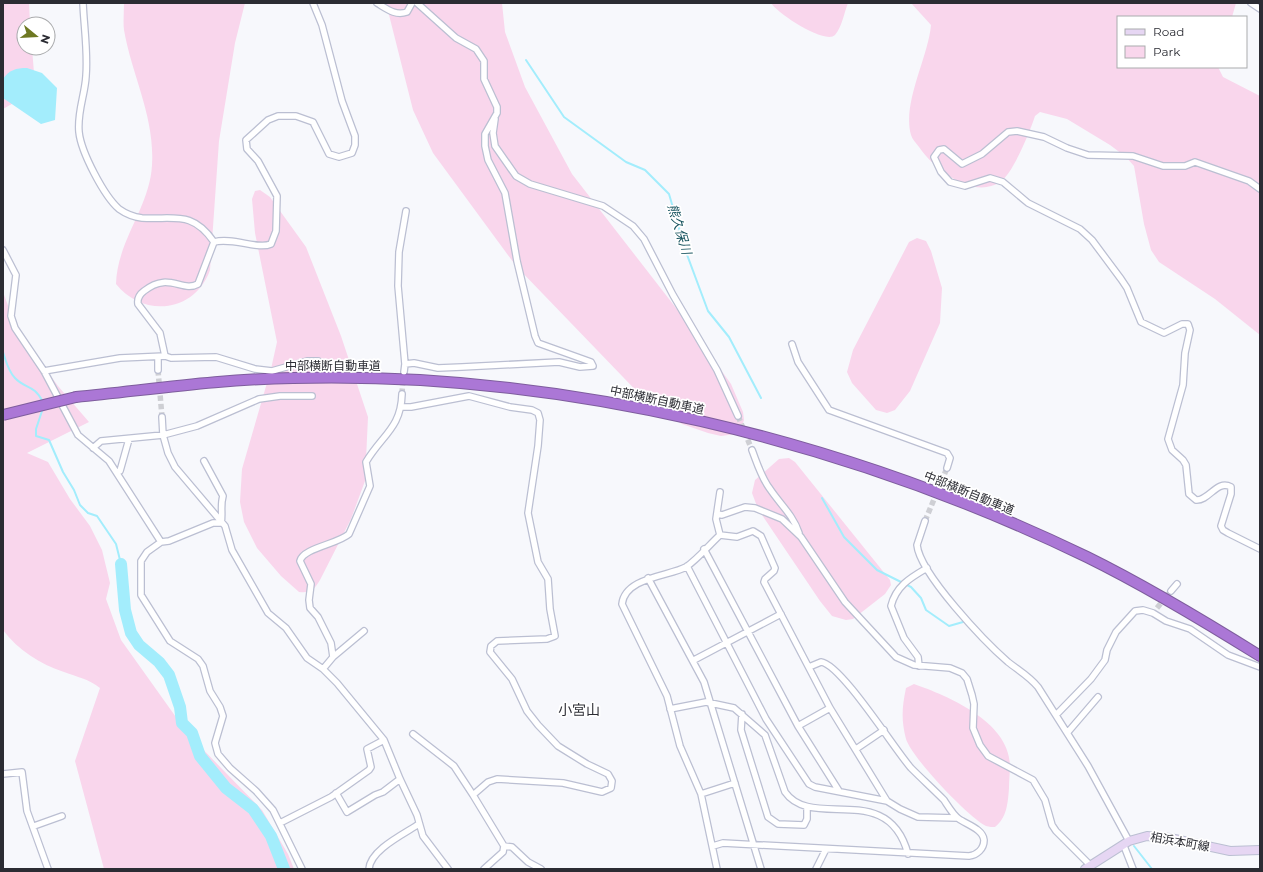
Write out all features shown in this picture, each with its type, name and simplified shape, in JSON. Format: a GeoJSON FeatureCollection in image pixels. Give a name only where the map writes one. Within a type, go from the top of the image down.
{"type":"FeatureCollection","features":[{"type":"Feature","properties":{"kind":"highway","name":"中部横断自動車道"},"geometry":{"type":"LineString","coordinates":[[3,415],[76,397],[243,380],[294,378],[397,379],[485,385],[551,393],[687,419],[752,434],[814,451],[910,484],[980,511],[1088,558],[1172,604],[1260,656]]}},
{"type":"Feature","properties":{"kind":"main road","name":"相浜本町線"},"geometry":{"type":"LineString","coordinates":[[1088,867],[1126,843],[1139,837],[1156,836],[1230,851],[1259,849]]}},
{"type":"Feature","properties":{"kind":"street"},"geometry":{"type":"LineString","coordinates":[[83,3],[87,66],[85,87],[79,110],[79,130],[92,169],[110,199],[123,212],[136,217],[183,218],[200,226],[214,242]]}},
{"type":"Feature","properties":{"kind":"street"},"geometry":{"type":"LineString","coordinates":[[214,242],[229,240],[264,246],[271,244],[274,240],[277,196],[258,162],[247,150],[245,143],[248,137],[268,120],[283,116],[312,122],[329,154],[334,156],[344,156],[352,153],[354,149],[355,136],[342,101],[322,25],[313,3]]}},
{"type":"Feature","properties":{"kind":"street"},"geometry":{"type":"LineString","coordinates":[[377,3],[391,12],[402,14],[407,12],[412,3]]}},
{"type":"Feature","properties":{"kind":"street"},"geometry":{"type":"LineString","coordinates":[[417,3],[456,38],[476,49],[481,55],[484,61],[484,79],[495,100],[497,113],[493,124],[495,146],[516,176],[530,184],[603,206],[633,226],[644,239],[672,295],[694,329],[717,370],[738,416]]}},
{"type":"Feature","properties":{"kind":"street"},"geometry":{"type":"LineString","coordinates":[[1251,3],[1260,8]]}},
{"type":"Feature","properties":{"kind":"street"},"geometry":{"type":"LineString","coordinates":[[405,364],[414,363],[438,368],[559,362],[580,367],[593,366],[591,362],[538,343],[535,336],[517,261],[505,193],[488,160],[485,146],[485,134],[497,113]]}},
{"type":"Feature","properties":{"kind":"street"},"geometry":{"type":"LineString","coordinates":[[1260,188],[1249,181],[1196,162],[1179,166],[1163,166],[1132,156],[1088,155],[1067,148],[1044,137],[1017,131],[1008,132],[982,154],[966,163],[962,164],[944,149],[939,150],[934,157],[941,172],[950,182],[965,186],[990,178],[1003,182],[1028,203],[1080,229],[1092,240],[1121,279],[1143,324],[1164,333],[1182,324],[1188,324],[1190,330],[1185,353],[1183,385],[1169,433],[1170,448],[1186,465],[1189,494],[1196,500],[1202,499],[1218,487],[1225,485],[1231,487],[1231,494],[1221,526],[1223,530],[1228,533],[1260,549]]}},
{"type":"Feature","properties":{"kind":"street"},"geometry":{"type":"LineString","coordinates":[[404,372],[405,364],[398,286],[399,252],[406,211]]}},
{"type":"Feature","properties":{"kind":"street"},"geometry":{"type":"LineString","coordinates":[[165,356],[160,333],[138,304],[139,296],[150,286],[158,282],[190,286],[198,284],[214,242]]}},
{"type":"Feature","properties":{"kind":"street"},"geometry":{"type":"LineString","coordinates":[[3,250],[16,275],[11,316],[12,322],[44,371],[78,435],[110,461],[161,542]]}},
{"type":"Feature","properties":{"kind":"street"},"geometry":{"type":"LineString","coordinates":[[792,344],[798,362],[829,410],[947,453],[950,458],[947,468]]}},
{"type":"Feature","properties":{"kind":"street"},"geometry":{"type":"LineString","coordinates":[[158,356],[158,370]]}},
{"type":"Feature","properties":{"kind":"street"},"geometry":{"type":"LineString","coordinates":[[44,371],[120,358],[158,356],[171,358],[216,357],[255,369],[272,371],[307,361],[318,361]]}},
{"type":"Feature","properties":{"kind":"street"},"geometry":{"type":"LineString","coordinates":[[333,657],[331,643],[318,617],[310,608],[309,600],[311,584],[300,561],[303,554],[343,538],[349,534],[370,486],[366,462],[395,424],[401,407],[402,394]]}},
{"type":"Feature","properties":{"kind":"street"},"geometry":{"type":"LineString","coordinates":[[93,448],[101,441],[163,435],[197,426],[259,399],[280,396],[312,396]]}},
{"type":"Feature","properties":{"kind":"street"},"geometry":{"type":"LineString","coordinates":[[401,407],[410,407],[469,396],[478,397],[510,407],[532,410],[538,413],[540,420],[538,446],[528,513],[538,562],[548,579],[550,609],[555,636],[547,639],[497,641],[491,646],[490,652],[512,679],[527,711],[538,726],[566,752],[608,774],[612,780],[611,788],[602,792],[563,783],[491,780],[473,795]]}},
{"type":"Feature","properties":{"kind":"street"},"geometry":{"type":"LineString","coordinates":[[162,417],[163,435],[168,453],[175,467],[225,526],[232,550],[268,613],[286,628],[307,658],[324,669],[355,703],[384,740],[417,815],[423,836],[448,869]]}},
{"type":"Feature","properties":{"kind":"street"},"geometry":{"type":"LineString","coordinates":[[117,472],[120,471],[129,439]]}},
{"type":"Feature","properties":{"kind":"street"},"geometry":{"type":"LineString","coordinates":[[752,450],[760,472],[769,488],[791,515],[801,537],[845,602],[888,651],[905,662],[919,666],[950,668],[962,673],[967,679],[974,704],[973,728],[983,751],[993,759],[1033,780],[1045,800],[1052,825],[1088,867]]}},
{"type":"Feature","properties":{"kind":"street"},"geometry":{"type":"LineString","coordinates":[[204,461],[223,496],[220,506],[222,517],[221,523]]}},
{"type":"Feature","properties":{"kind":"street"},"geometry":{"type":"LineString","coordinates":[[720,492],[718,514],[716,519],[720,535]]}},
{"type":"Feature","properties":{"kind":"street"},"geometry":{"type":"LineString","coordinates":[[718,514],[722,515],[745,507],[756,508],[782,519],[801,537]]}},
{"type":"Feature","properties":{"kind":"street"},"geometry":{"type":"LineString","coordinates":[[925,521],[917,545],[927,568],[958,613],[1008,662],[1032,679],[1068,732],[1111,806],[1126,843],[1133,869]]}},
{"type":"Feature","properties":{"kind":"street"},"geometry":{"type":"LineString","coordinates":[[221,523],[213,523],[169,541],[161,542],[143,556],[140,569],[141,595],[170,641],[198,659],[203,666],[210,691],[220,707],[223,716],[215,743],[218,754],[230,768],[267,802],[280,823],[302,869]]}},
{"type":"Feature","properties":{"kind":"street"},"geometry":{"type":"LineString","coordinates":[[717,869],[701,794],[680,746],[667,696],[622,607],[622,600],[625,595],[648,578],[687,566],[720,535],[737,537],[753,531],[761,536],[772,557],[775,568],[764,582],[830,708],[884,792],[887,801]]}},
{"type":"Feature","properties":{"kind":"street"},"geometry":{"type":"LineString","coordinates":[[704,549],[798,726],[839,791]]}},
{"type":"Feature","properties":{"kind":"street"},"geometry":{"type":"LineString","coordinates":[[687,566],[766,719],[809,784],[815,787],[887,801],[900,810],[918,817],[957,818]]}},
{"type":"Feature","properties":{"kind":"street"},"geometry":{"type":"LineString","coordinates":[[919,666],[918,657],[904,638],[891,606],[895,595],[902,584],[927,568]]}},
{"type":"Feature","properties":{"kind":"street"},"geometry":{"type":"LineString","coordinates":[[648,578],[694,660],[704,682],[761,869]]}},
{"type":"Feature","properties":{"kind":"street"},"geometry":{"type":"LineString","coordinates":[[1171,591],[1177,584]]}},
{"type":"Feature","properties":{"kind":"street"},"geometry":{"type":"LineString","coordinates":[[1152,613],[1157,608]]}},
{"type":"Feature","properties":{"kind":"street"},"geometry":{"type":"LineString","coordinates":[[1056,715],[1091,679],[1105,660],[1107,650],[1116,632],[1135,611],[1152,613],[1166,621],[1180,624],[1194,631],[1228,655],[1260,667]]}},
{"type":"Feature","properties":{"kind":"street"},"geometry":{"type":"LineString","coordinates":[[694,660],[781,614]]}},
{"type":"Feature","properties":{"kind":"street"},"geometry":{"type":"LineString","coordinates":[[324,669],[333,657],[364,631]]}},
{"type":"Feature","properties":{"kind":"street"},"geometry":{"type":"LineString","coordinates":[[713,846],[723,843],[908,854],[969,856],[979,852],[984,840],[982,835],[957,818],[938,794],[910,767],[884,730],[830,665],[821,662],[809,667]]}},
{"type":"Feature","properties":{"kind":"street"},"geometry":{"type":"LineString","coordinates":[[1068,732],[1098,697]]}},
{"type":"Feature","properties":{"kind":"street"},"geometry":{"type":"LineString","coordinates":[[670,709],[693,703],[711,702],[734,708],[764,735],[785,792],[790,799],[807,808],[834,808],[864,811],[875,814],[890,821],[896,828],[901,835],[908,854]]}},
{"type":"Feature","properties":{"kind":"street"},"geometry":{"type":"LineString","coordinates":[[798,726],[830,708]]}},
{"type":"Feature","properties":{"kind":"street"},"geometry":{"type":"LineString","coordinates":[[742,714],[741,730],[768,817],[771,821],[778,824],[804,825],[807,819],[807,808]]}},
{"type":"Feature","properties":{"kind":"street"},"geometry":{"type":"LineString","coordinates":[[856,749],[884,730]]}},
{"type":"Feature","properties":{"kind":"street"},"geometry":{"type":"LineString","coordinates":[[413,734],[454,766],[504,846],[503,852],[484,869]]}},
{"type":"Feature","properties":{"kind":"street"},"geometry":{"type":"LineString","coordinates":[[280,823],[331,797],[369,770],[371,767],[367,749],[384,740]]}},
{"type":"Feature","properties":{"kind":"street"},"geometry":{"type":"LineString","coordinates":[[3,774],[22,772],[27,811],[34,826],[48,869]]}},
{"type":"Feature","properties":{"kind":"street"},"geometry":{"type":"LineString","coordinates":[[336,793],[347,812],[374,795],[383,792],[400,779]]}},
{"type":"Feature","properties":{"kind":"street"},"geometry":{"type":"LineString","coordinates":[[701,794],[735,782]]}},
{"type":"Feature","properties":{"kind":"street"},"geometry":{"type":"LineString","coordinates":[[34,826],[62,816]]}},
{"type":"Feature","properties":{"kind":"street"},"geometry":{"type":"LineString","coordinates":[[369,869],[372,858],[378,851],[419,824]]}},
{"type":"Feature","properties":{"kind":"street"},"geometry":{"type":"LineString","coordinates":[[504,846],[512,847],[528,862],[541,869]]}},
{"type":"Feature","properties":{"kind":"street"},"geometry":{"type":"LineString","coordinates":[[816,869],[826,849]]}},
{"type":"Feature","properties":{"kind":"green space"},"geometry":{"type":"Polygon","coordinates":[[[3,3],[29,3],[30,16],[16,16],[16,56],[33,56],[34,73],[17,101],[3,109],[3,3]]]}},
{"type":"Feature","properties":{"kind":"green space"},"geometry":{"type":"Polygon","coordinates":[[[124,3],[245,3],[235,43],[219,141],[210,270],[203,284],[193,295],[181,302],[168,306],[154,306],[140,302],[127,295],[116,284],[122,253],[146,195],[152,165],[152,147],[147,113],[124,30],[124,3]]]}},
{"type":"Feature","properties":{"kind":"green space"},"geometry":{"type":"Polygon","coordinates":[[[386,3],[502,3],[505,32],[525,87],[572,174],[683,317],[731,384],[743,412],[744,420],[740,431],[736,434],[721,436],[708,433],[682,424],[649,404],[516,266],[433,153],[413,110],[386,3]]]}},
{"type":"Feature","properties":{"kind":"green space"},"geometry":{"type":"Polygon","coordinates":[[[771,3],[848,3],[839,28],[835,35],[830,37],[812,32],[791,20],[782,14],[771,3]]]}},
{"type":"Feature","properties":{"kind":"green space"},"geometry":{"type":"Polygon","coordinates":[[[911,3],[1236,3],[1232,16],[1117,16],[1117,68],[1218,68],[1223,77],[1260,96],[1260,335],[1215,299],[1159,262],[1151,250],[1144,224],[1134,166],[1126,157],[1110,145],[1067,119],[1040,112],[1035,116],[1020,152],[1010,170],[1000,182],[989,187],[966,185],[955,180],[934,164],[912,138],[909,122],[916,80],[929,38],[931,25],[911,3]]]}},
{"type":"Feature","properties":{"kind":"green space"},"geometry":{"type":"Polygon","coordinates":[[[260,190],[270,197],[306,247],[341,336],[368,417],[365,481],[351,519],[320,580],[314,588],[306,592],[299,592],[281,576],[257,548],[244,522],[240,502],[242,469],[271,369],[277,342],[255,233],[252,199],[255,191],[260,190]]]}},
{"type":"Feature","properties":{"kind":"green space"},"geometry":{"type":"Polygon","coordinates":[[[917,238],[926,241],[931,251],[942,288],[940,323],[910,391],[895,410],[887,413],[876,410],[852,383],[847,372],[853,350],[909,242],[917,238]]]}},
{"type":"Feature","properties":{"kind":"green space"},"geometry":{"type":"Polygon","coordinates":[[[3,292],[17,330],[58,386],[89,422],[27,453],[48,462],[70,499],[90,526],[102,550],[110,583],[106,599],[121,640],[188,734],[262,810],[288,854],[294,869],[104,869],[75,761],[100,688],[87,680],[55,669],[30,656],[15,644],[3,630],[3,292]]]}},
{"type":"Feature","properties":{"kind":"green space"},"geometry":{"type":"Polygon","coordinates":[[[789,458],[795,462],[890,580],[891,585],[885,594],[853,619],[846,620],[832,616],[820,601],[758,509],[752,493],[755,480],[779,459],[789,458]]]}},
{"type":"Feature","properties":{"kind":"green space"},"geometry":{"type":"Polygon","coordinates":[[[914,684],[959,703],[974,712],[988,723],[999,735],[1007,749],[1010,764],[1007,804],[1002,819],[995,827],[986,826],[954,800],[929,773],[910,748],[904,732],[903,707],[906,688],[914,684]]]}},
{"type":"Feature","properties":{"kind":"water"},"geometry":{"type":"Polygon","coordinates":[[[27,68],[42,73],[57,88],[55,120],[41,124],[3,98],[3,79],[5,76],[13,70],[27,68]]]}},
{"type":"Feature","properties":{"kind":"waterway","name":"熊久保川"},"geometry":{"type":"LineString","coordinates":[[526,60],[564,117],[626,162],[645,170],[669,194],[686,252],[708,311],[729,337],[761,398]]}},
{"type":"Feature","properties":{"kind":"waterway"},"geometry":{"type":"LineString","coordinates":[[3,352],[13,375],[22,384],[33,389],[40,396],[43,402]]}},
{"type":"Feature","properties":{"kind":"waterway"},"geometry":{"type":"LineString","coordinates":[[43,408],[36,429],[36,436],[49,440],[80,505],[88,513],[97,516],[116,544],[121,564]]}},
{"type":"Feature","properties":{"kind":"waterway","name":"熊久保川"},"geometry":{"type":"LineString","coordinates":[[822,498],[844,537],[877,570],[911,587],[921,598],[926,610],[949,626],[963,622]]}},
{"type":"Feature","properties":{"kind":"waterway"},"geometry":{"type":"LineString","coordinates":[[121,564],[125,610],[131,633],[139,645],[159,662],[169,675],[180,707],[182,723],[192,733],[200,756],[226,788],[253,809],[271,836],[284,869]]}},
{"type":"Feature","properties":{"kind":"waterway","name":"熊久保川"},"geometry":{"type":"LineString","coordinates":[[1134,846],[1152,869]]}},
{"type":"Feature","properties":{"kind":"tunnel"},"geometry":{"type":"LineString","coordinates":[[158,370],[162,417]]}},
{"type":"Feature","properties":{"kind":"tunnel"},"geometry":{"type":"LineString","coordinates":[[402,394],[403,378]]}},
{"type":"Feature","properties":{"kind":"tunnel"},"geometry":{"type":"LineString","coordinates":[[738,416],[752,450]]}},
{"type":"Feature","properties":{"kind":"tunnel"},"geometry":{"type":"LineString","coordinates":[[925,521],[947,468]]}},
{"type":"Feature","properties":{"kind":"tunnel"},"geometry":{"type":"LineString","coordinates":[[1157,608],[1171,591]]}},
{"type":"Feature","properties":{"kind":"district","name":"小宮山"},"geometry":{"type":"Point","coordinates":[579,710]}}]}
